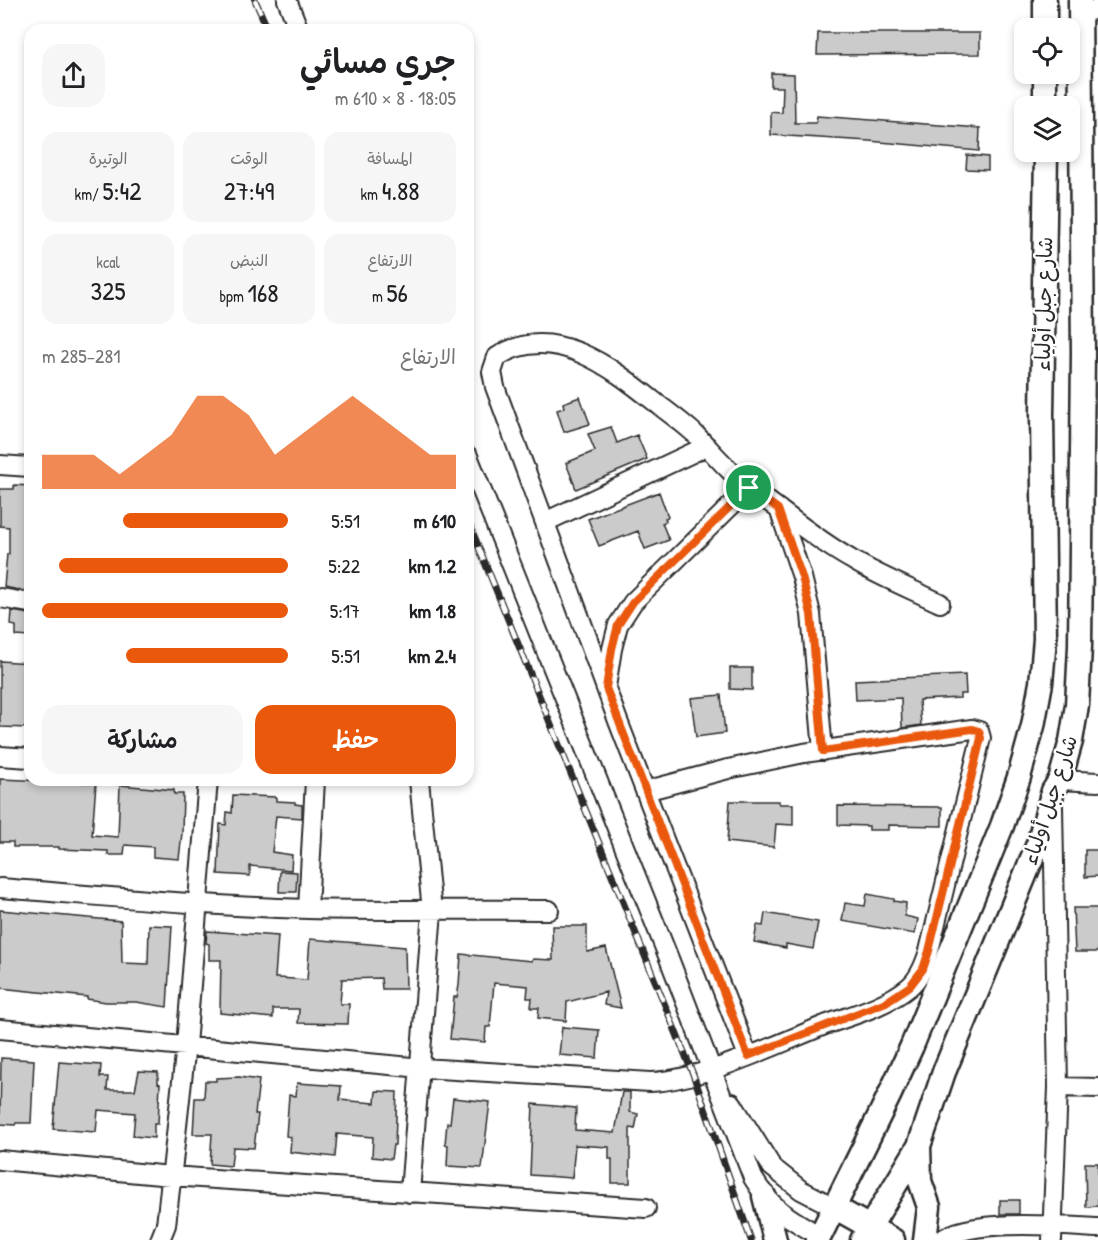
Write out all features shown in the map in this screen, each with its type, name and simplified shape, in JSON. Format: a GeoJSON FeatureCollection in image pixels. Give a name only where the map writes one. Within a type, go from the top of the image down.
{"type":"FeatureCollection","features":[{"type":"Feature","properties":{"kind":"main road"},"geometry":{"type":"LineString","coordinates":[[1045,0],[1045,18]]}},
{"type":"Feature","properties":{"kind":"main road","name":"شارع جبل أولياء"},"geometry":{"type":"LineString","coordinates":[[867,1234],[919,1146],[944,1072],[1038,844],[1071,741],[1077,705],[1080,646],[1089,567],[1090,352],[1086,7]]}},
{"type":"Feature","properties":{"kind":"main road","name":"شارع جبل أولياء"},"geometry":{"type":"LineString","coordinates":[[822,1239],[834,1208],[889,1096],[962,926],[1002,826],[1033,726],[1041,683],[1045,639],[1042,415],[1046,162]]}},
{"type":"Feature","properties":{"kind":"main road"},"geometry":{"type":"LineString","coordinates":[[919,1146],[920,1180],[928,1208],[924,1240]]}},
{"type":"Feature","properties":{"kind":"main road"},"geometry":{"type":"LineString","coordinates":[[764,1196],[775,1240]]}},
{"type":"Feature","properties":{"kind":"main road"},"geometry":{"type":"LineString","coordinates":[[834,1208],[867,1234],[893,1240]]}},
{"type":"Feature","properties":{"kind":"street"},"geometry":{"type":"LineString","coordinates":[[287,0],[297,24]]}},
{"type":"Feature","properties":{"kind":"street"},"geometry":{"type":"LineString","coordinates":[[748,1056],[606,688],[495,387],[492,372],[496,357],[510,348],[526,344],[547,344],[572,350],[602,363],[632,383],[692,431],[749,488],[821,540],[855,562],[940,603]]}},
{"type":"Feature","properties":{"kind":"street"},"geometry":{"type":"LineString","coordinates":[[545,522],[707,446]]}},
{"type":"Feature","properties":{"kind":"street"},"geometry":{"type":"LineString","coordinates":[[0,465],[24,467]]}},
{"type":"Feature","properties":{"kind":"street"},"geometry":{"type":"LineString","coordinates":[[474,471],[713,1073],[743,1156],[764,1196],[783,1215],[822,1239]]}},
{"type":"Feature","properties":{"kind":"street"},"geometry":{"type":"LineString","coordinates":[[606,688],[618,625],[633,602],[749,488]]}},
{"type":"Feature","properties":{"kind":"street"},"geometry":{"type":"LineString","coordinates":[[778,509],[802,577],[811,614],[823,751]]}},
{"type":"Feature","properties":{"kind":"street"},"geometry":{"type":"LineString","coordinates":[[0,598],[24,602]]}},
{"type":"Feature","properties":{"kind":"street"},"geometry":{"type":"LineString","coordinates":[[0,1029],[422,1068],[650,1082],[669,1082],[713,1073],[748,1056],[886,1002],[910,986],[923,969],[929,951],[981,738],[979,731],[972,729],[823,751],[728,769],[645,791]]}},
{"type":"Feature","properties":{"kind":"street"},"geometry":{"type":"LineString","coordinates":[[0,756],[24,758]]}},
{"type":"Feature","properties":{"kind":"street"},"geometry":{"type":"LineString","coordinates":[[1052,1233],[1058,1087],[1056,785],[1098,782]]}},
{"type":"Feature","properties":{"kind":"street"},"geometry":{"type":"LineString","coordinates":[[160,1240],[166,1225],[186,1045],[208,786]]}},
{"type":"Feature","properties":{"kind":"street"},"geometry":{"type":"LineString","coordinates":[[308,909],[315,786]]}},
{"type":"Feature","properties":{"kind":"street"},"geometry":{"type":"LineString","coordinates":[[410,1193],[422,1068],[432,911],[419,786]]}},
{"type":"Feature","properties":{"kind":"street"},"geometry":{"type":"LineString","coordinates":[[0,888],[199,904],[308,909],[549,910]]}},
{"type":"Feature","properties":{"kind":"street"},"geometry":{"type":"LineString","coordinates":[[713,1073],[772,1167],[801,1190],[834,1208]]}},
{"type":"Feature","properties":{"kind":"street"},"geometry":{"type":"LineString","coordinates":[[1058,1087],[1098,1088]]}},
{"type":"Feature","properties":{"kind":"street"},"geometry":{"type":"LineString","coordinates":[[0,1160],[171,1176],[646,1208]]}},
{"type":"Feature","properties":{"kind":"street"},"geometry":{"type":"LineString","coordinates":[[942,1240],[947,1235],[962,1229],[980,1227],[1052,1233],[1098,1228]]}},
{"type":"Feature","properties":{"kind":"building"},"geometry":{"type":"Polygon","coordinates":[[[818,33],[980,33],[980,54],[817,55],[818,33]]]}},
{"type":"Feature","properties":{"kind":"building"},"geometry":{"type":"Polygon","coordinates":[[[771,73],[794,74],[795,123],[816,123],[817,116],[980,128],[979,151],[771,135],[771,112],[782,113],[783,87],[771,87],[771,73]]]}},
{"type":"Feature","properties":{"kind":"building"},"geometry":{"type":"Polygon","coordinates":[[[967,155],[988,157],[988,170],[966,169],[967,155]]]}},
{"type":"Feature","properties":{"kind":"building"},"geometry":{"type":"Polygon","coordinates":[[[580,397],[590,424],[564,432],[557,410],[564,408],[563,403],[580,397]]]}},
{"type":"Feature","properties":{"kind":"building"},"geometry":{"type":"Polygon","coordinates":[[[611,427],[617,443],[637,435],[647,459],[576,489],[566,463],[595,451],[588,434],[611,427]]]}},
{"type":"Feature","properties":{"kind":"building"},"geometry":{"type":"Polygon","coordinates":[[[14,485],[24,486],[24,591],[4,587],[7,554],[9,554],[9,527],[0,526],[0,489],[14,489],[14,485]]]}},
{"type":"Feature","properties":{"kind":"building"},"geometry":{"type":"Polygon","coordinates":[[[659,492],[668,517],[662,523],[669,540],[645,549],[638,531],[599,546],[588,519],[659,492]]]}},
{"type":"Feature","properties":{"kind":"building"},"geometry":{"type":"Polygon","coordinates":[[[12,611],[24,613],[24,637],[16,636],[16,626],[11,625],[12,611]]]}},
{"type":"Feature","properties":{"kind":"building"},"geometry":{"type":"Polygon","coordinates":[[[0,661],[24,663],[24,728],[0,727],[0,661]]]}},
{"type":"Feature","properties":{"kind":"building"},"geometry":{"type":"Polygon","coordinates":[[[730,668],[752,668],[752,690],[730,689],[730,668]]]}},
{"type":"Feature","properties":{"kind":"building"},"geometry":{"type":"Polygon","coordinates":[[[965,675],[966,694],[960,694],[960,698],[919,700],[921,725],[902,728],[901,698],[856,700],[855,680],[965,675]]]}},
{"type":"Feature","properties":{"kind":"building"},"geometry":{"type":"Polygon","coordinates":[[[721,695],[725,733],[696,737],[691,698],[721,695]]]}},
{"type":"Feature","properties":{"kind":"building"},"geometry":{"type":"Polygon","coordinates":[[[0,779],[24,780],[24,786],[96,786],[92,835],[118,837],[120,786],[174,790],[174,794],[183,794],[179,859],[153,857],[153,847],[125,845],[124,855],[108,855],[108,851],[59,849],[59,847],[13,847],[13,842],[0,842],[0,779]]]}},
{"type":"Feature","properties":{"kind":"building"},"geometry":{"type":"Polygon","coordinates":[[[233,795],[276,797],[276,801],[295,802],[295,804],[302,805],[302,818],[276,816],[272,852],[292,855],[291,870],[250,866],[250,876],[218,874],[220,824],[226,825],[227,812],[232,813],[233,795]]]}},
{"type":"Feature","properties":{"kind":"building"},"geometry":{"type":"Polygon","coordinates":[[[730,801],[779,801],[779,804],[793,804],[793,825],[776,824],[774,847],[727,842],[730,801]]]}},
{"type":"Feature","properties":{"kind":"building"},"geometry":{"type":"Polygon","coordinates":[[[838,806],[942,807],[942,826],[888,825],[888,830],[869,830],[869,826],[838,825],[838,806]]]}},
{"type":"Feature","properties":{"kind":"building"},"geometry":{"type":"Polygon","coordinates":[[[1085,850],[1098,850],[1098,876],[1085,877],[1085,850]]]}},
{"type":"Feature","properties":{"kind":"building"},"geometry":{"type":"Polygon","coordinates":[[[280,871],[297,872],[296,892],[279,892],[280,871]]]}},
{"type":"Feature","properties":{"kind":"building"},"geometry":{"type":"Polygon","coordinates":[[[867,894],[906,903],[905,916],[918,919],[915,934],[842,921],[845,903],[865,906],[867,894]]]}},
{"type":"Feature","properties":{"kind":"building"},"geometry":{"type":"Polygon","coordinates":[[[1073,908],[1098,908],[1098,952],[1075,952],[1073,908]]]}},
{"type":"Feature","properties":{"kind":"building"},"geometry":{"type":"Polygon","coordinates":[[[0,910],[121,921],[122,963],[148,964],[149,925],[172,926],[167,1007],[136,1002],[106,1002],[87,999],[87,997],[0,988],[0,910]]]}},
{"type":"Feature","properties":{"kind":"building"},"geometry":{"type":"Polygon","coordinates":[[[765,913],[818,922],[813,949],[786,944],[786,948],[754,942],[757,925],[763,926],[765,913]]]}},
{"type":"Feature","properties":{"kind":"building"},"geometry":{"type":"Polygon","coordinates":[[[552,926],[587,926],[587,952],[606,948],[621,1008],[604,1005],[606,992],[567,1002],[566,1021],[538,1018],[539,1008],[531,1008],[532,998],[527,998],[528,986],[494,983],[490,1027],[486,1027],[485,1042],[450,1039],[454,997],[457,997],[459,985],[461,954],[532,961],[533,959],[553,960],[552,926]]]}},
{"type":"Feature","properties":{"kind":"building"},"geometry":{"type":"Polygon","coordinates":[[[207,931],[278,936],[275,978],[307,980],[310,939],[405,947],[406,989],[382,989],[381,978],[342,979],[340,1004],[349,1004],[348,1024],[298,1023],[299,1009],[273,1009],[273,1018],[220,1013],[221,960],[209,960],[209,944],[206,943],[207,931]]]}},
{"type":"Feature","properties":{"kind":"building"},"geometry":{"type":"Polygon","coordinates":[[[562,1027],[599,1030],[597,1058],[559,1055],[562,1027]]]}},
{"type":"Feature","properties":{"kind":"building"},"geometry":{"type":"Polygon","coordinates":[[[1,1058],[34,1060],[31,1123],[0,1124],[1,1058]]]}},
{"type":"Feature","properties":{"kind":"building"},"geometry":{"type":"Polygon","coordinates":[[[59,1062],[101,1065],[100,1077],[108,1077],[107,1090],[135,1090],[139,1071],[158,1072],[158,1083],[160,1084],[158,1124],[154,1124],[154,1138],[133,1136],[135,1113],[98,1110],[96,1132],[53,1129],[59,1062]]]}},
{"type":"Feature","properties":{"kind":"building"},"geometry":{"type":"Polygon","coordinates":[[[239,1077],[259,1080],[254,1148],[233,1147],[231,1166],[210,1164],[212,1134],[193,1134],[195,1098],[204,1098],[205,1081],[239,1077]]]}},
{"type":"Feature","properties":{"kind":"building"},"geometry":{"type":"Polygon","coordinates":[[[297,1083],[341,1086],[340,1100],[350,1101],[375,1103],[376,1091],[397,1092],[395,1145],[393,1145],[391,1159],[372,1157],[373,1137],[337,1134],[335,1157],[290,1152],[291,1137],[286,1136],[289,1095],[296,1096],[297,1083]]]}},
{"type":"Feature","properties":{"kind":"building"},"geometry":{"type":"Polygon","coordinates":[[[622,1092],[630,1092],[630,1112],[638,1114],[635,1129],[630,1128],[630,1183],[612,1183],[612,1159],[609,1159],[609,1147],[575,1145],[572,1178],[530,1175],[533,1104],[576,1108],[575,1130],[615,1133],[622,1092]]]}},
{"type":"Feature","properties":{"kind":"building"},"geometry":{"type":"Polygon","coordinates":[[[453,1098],[490,1102],[482,1168],[447,1166],[448,1145],[445,1144],[453,1098]]]}},
{"type":"Feature","properties":{"kind":"building"},"geometry":{"type":"Polygon","coordinates":[[[1085,1163],[1098,1163],[1098,1206],[1086,1207],[1085,1163]]]}},
{"type":"Feature","properties":{"kind":"building"},"geometry":{"type":"Polygon","coordinates":[[[1000,1200],[1019,1200],[1019,1214],[1000,1214],[1000,1200]]]}},
{"type":"Feature","properties":{"kind":"railway"},"geometry":{"type":"LineString","coordinates":[[255,0],[265,24]]}},
{"type":"Feature","properties":{"kind":"railway"},"geometry":{"type":"LineString","coordinates":[[474,536],[693,1074],[751,1240]]}},
{"type":"Feature","properties":{"kind":"route"},"geometry":{"type":"LineString","coordinates":[[749,488],[778,509],[802,577],[811,614],[823,751],[972,729],[979,731],[981,738],[923,969],[910,986],[886,1002],[748,1056],[606,688],[618,625],[633,602],[749,488]]}}]}
